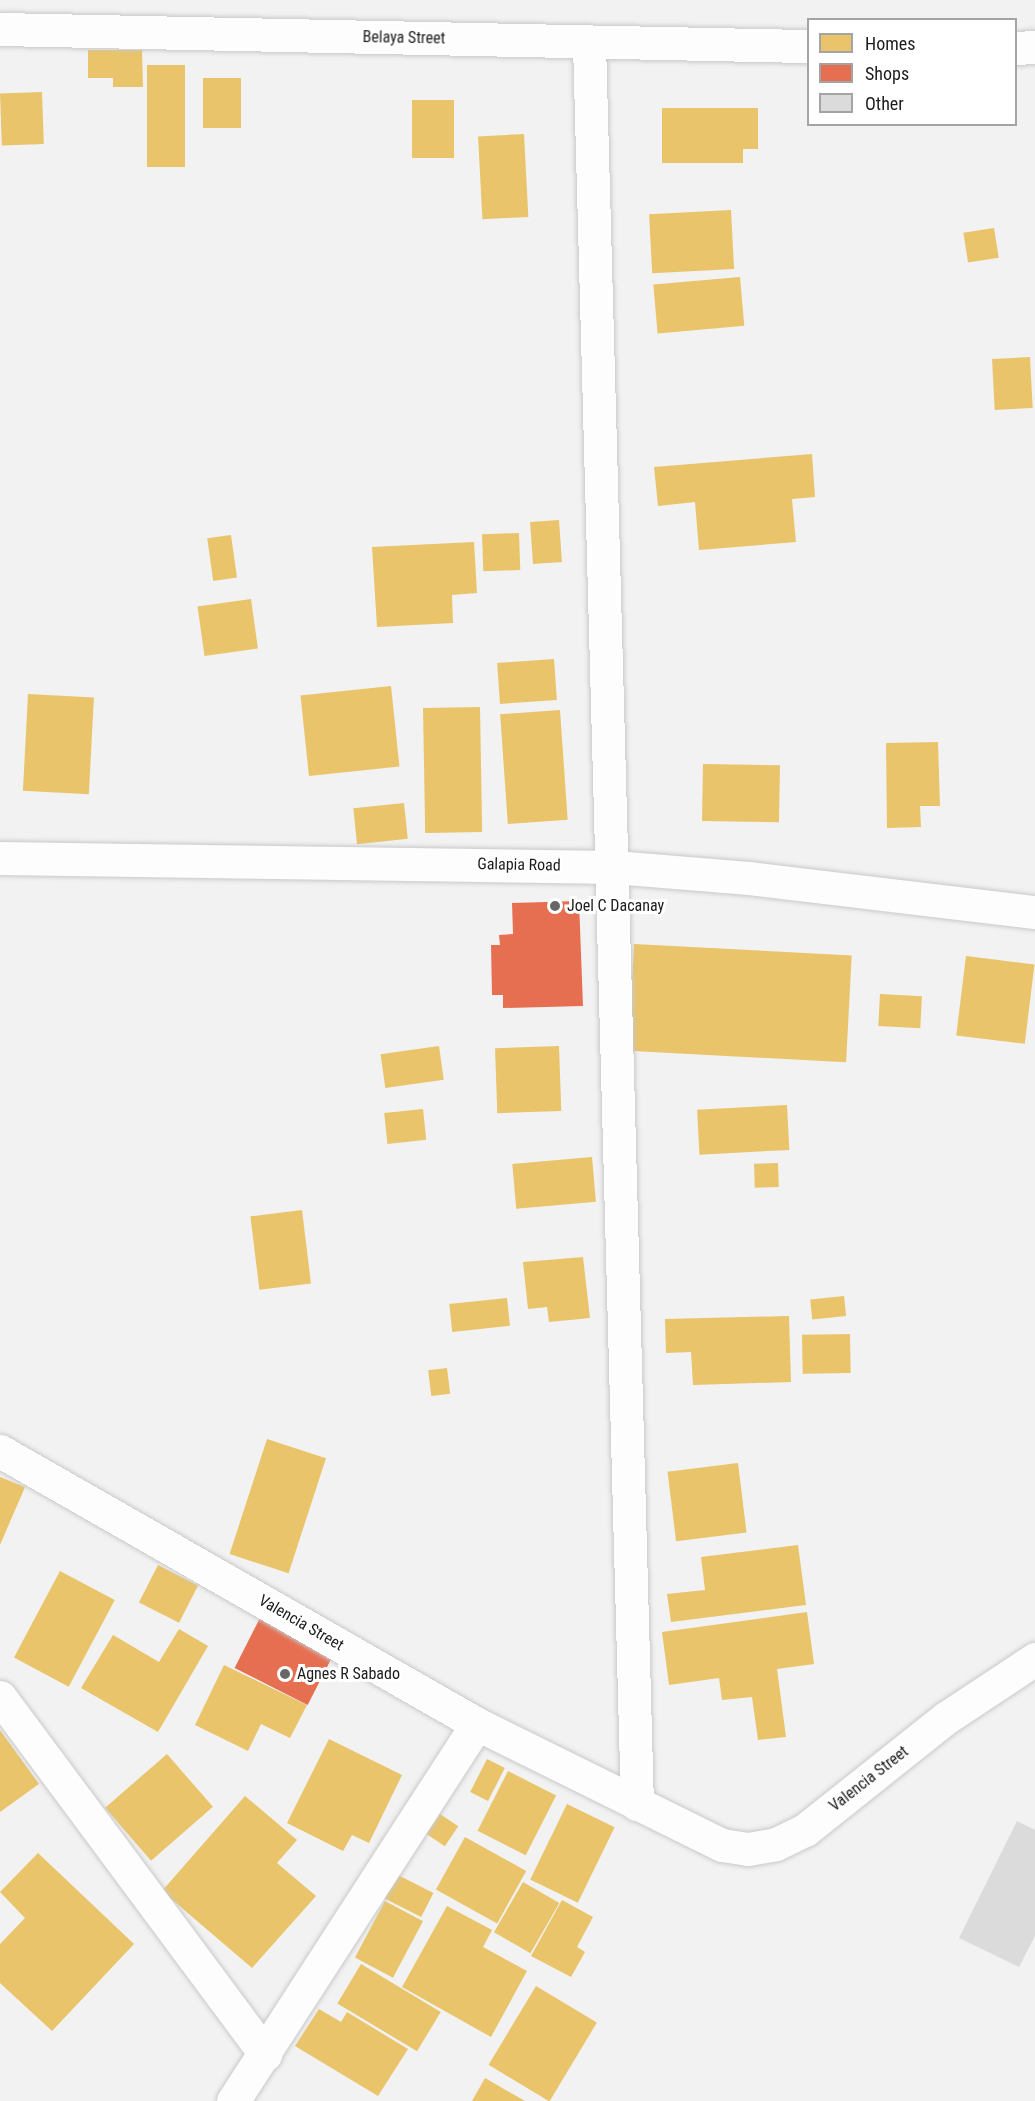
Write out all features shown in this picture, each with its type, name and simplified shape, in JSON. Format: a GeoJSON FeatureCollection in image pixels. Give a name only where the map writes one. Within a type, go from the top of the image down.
{"type":"FeatureCollection","features":[{"type":"Feature","properties":{"kind":"street","name":"Belaya Street"},"geometry":{"type":"LineString","coordinates":[[0,29],[807,46]]}},
{"type":"Feature","properties":{"kind":"street"},"geometry":{"type":"LineString","coordinates":[[589,43],[614,867],[637,1804]]}},
{"type":"Feature","properties":{"kind":"street"},"geometry":{"type":"LineString","coordinates":[[1017,48],[1035,47]]}},
{"type":"Feature","properties":{"kind":"street","name":"Galapia Road"},"geometry":{"type":"LineString","coordinates":[[0,858],[614,867],[749,878],[1035,912]]}},
{"type":"Feature","properties":{"kind":"street","name":"Valencia Street"},"geometry":{"type":"LineString","coordinates":[[0,1451],[477,1724],[722,1845],[748,1849],[786,1840],[805,1830],[946,1718],[1035,1659]]}},
{"type":"Feature","properties":{"kind":"street"},"geometry":{"type":"LineString","coordinates":[[0,1696],[265,2054]]}},
{"type":"Feature","properties":{"kind":"street"},"geometry":{"type":"LineString","coordinates":[[233,2101],[477,1724]]}},
{"type":"Feature","properties":{"kind":"building: Homes"},"geometry":{"type":"Polygon","coordinates":[[[88,50],[142,50],[143,87],[113,87],[113,78],[88,78],[88,50]]]}},
{"type":"Feature","properties":{"kind":"building: Homes"},"geometry":{"type":"Polygon","coordinates":[[[147,65],[185,65],[185,167],[147,167],[147,65]]]}},
{"type":"Feature","properties":{"kind":"building: Homes"},"geometry":{"type":"Polygon","coordinates":[[[203,78],[241,78],[241,128],[203,128],[203,78]]]}},
{"type":"Feature","properties":{"kind":"building: Homes"},"geometry":{"type":"Polygon","coordinates":[[[42,92],[44,144],[2,145],[0,93],[42,92]]]}},
{"type":"Feature","properties":{"kind":"building: Homes"},"geometry":{"type":"Polygon","coordinates":[[[412,100],[454,100],[454,158],[412,158],[412,100]]]}},
{"type":"Feature","properties":{"kind":"building: Homes"},"geometry":{"type":"Polygon","coordinates":[[[662,108],[758,108],[758,149],[743,149],[743,163],[662,163],[662,108]]]}},
{"type":"Feature","properties":{"kind":"building: Homes"},"geometry":{"type":"Polygon","coordinates":[[[524,134],[528,217],[482,219],[478,136],[524,134]]]}},
{"type":"Feature","properties":{"kind":"building: Homes"},"geometry":{"type":"Polygon","coordinates":[[[731,210],[734,269],[652,273],[649,214],[731,210]]]}},
{"type":"Feature","properties":{"kind":"building: Homes"},"geometry":{"type":"Polygon","coordinates":[[[994,228],[999,258],[968,262],[963,233],[994,228]]]}},
{"type":"Feature","properties":{"kind":"building: Homes"},"geometry":{"type":"Polygon","coordinates":[[[740,277],[744,326],[658,333],[653,285],[740,277]]]}},
{"type":"Feature","properties":{"kind":"building: Homes"},"geometry":{"type":"Polygon","coordinates":[[[1030,357],[1033,408],[995,410],[992,359],[1030,357]]]}},
{"type":"Feature","properties":{"kind":"building: Homes"},"geometry":{"type":"Polygon","coordinates":[[[812,454],[815,497],[792,499],[796,542],[699,550],[695,502],[658,506],[654,467],[812,454]]]}},
{"type":"Feature","properties":{"kind":"building: Homes"},"geometry":{"type":"Polygon","coordinates":[[[559,520],[562,562],[533,564],[530,522],[559,520]]]}},
{"type":"Feature","properties":{"kind":"building: Homes"},"geometry":{"type":"Polygon","coordinates":[[[519,533],[520,570],[483,571],[482,534],[519,533]]]}},
{"type":"Feature","properties":{"kind":"building: Homes"},"geometry":{"type":"Polygon","coordinates":[[[231,535],[237,578],[213,581],[207,538],[231,535]]]}},
{"type":"Feature","properties":{"kind":"building: Homes"},"geometry":{"type":"Polygon","coordinates":[[[474,542],[477,593],[452,595],[453,623],[377,627],[372,547],[474,542]]]}},
{"type":"Feature","properties":{"kind":"building: Homes"},"geometry":{"type":"Polygon","coordinates":[[[251,599],[258,649],[204,656],[198,607],[251,599]]]}},
{"type":"Feature","properties":{"kind":"building: Homes"},"geometry":{"type":"Polygon","coordinates":[[[554,659],[557,700],[500,704],[497,663],[554,659]]]}},
{"type":"Feature","properties":{"kind":"building: Homes"},"geometry":{"type":"Polygon","coordinates":[[[391,686],[399,767],[309,776],[300,696],[391,686]]]}},
{"type":"Feature","properties":{"kind":"building: Homes"},"geometry":{"type":"Polygon","coordinates":[[[28,694],[94,697],[89,794],[23,791],[28,694]]]}},
{"type":"Feature","properties":{"kind":"building: Homes"},"geometry":{"type":"Polygon","coordinates":[[[480,707],[482,832],[425,833],[423,708],[480,707]]]}},
{"type":"Feature","properties":{"kind":"building: Homes"},"geometry":{"type":"Polygon","coordinates":[[[560,710],[568,820],[508,824],[500,714],[560,710]]]}},
{"type":"Feature","properties":{"kind":"building: Homes"},"geometry":{"type":"Polygon","coordinates":[[[938,742],[940,806],[920,806],[921,827],[887,828],[886,743],[938,742]]]}},
{"type":"Feature","properties":{"kind":"building: Homes"},"geometry":{"type":"Polygon","coordinates":[[[703,764],[780,765],[779,822],[702,821],[703,764]]]}},
{"type":"Feature","properties":{"kind":"building: Homes"},"geometry":{"type":"Polygon","coordinates":[[[404,803],[408,839],[357,844],[353,808],[404,803]]]}},
{"type":"Feature","properties":{"kind":"building: Homes"},"geometry":{"type":"Polygon","coordinates":[[[634,944],[852,955],[846,1062],[628,1051],[634,944]]]}},
{"type":"Feature","properties":{"kind":"building: Homes"},"geometry":{"type":"Polygon","coordinates":[[[966,956],[1034,964],[1025,1044],[956,1035],[966,956]]]}},
{"type":"Feature","properties":{"kind":"building: Homes"},"geometry":{"type":"Polygon","coordinates":[[[880,994],[922,996],[920,1028],[878,1026],[880,994]]]}},
{"type":"Feature","properties":{"kind":"building: Homes"},"geometry":{"type":"Polygon","coordinates":[[[439,1046],[444,1080],[385,1088],[381,1054],[439,1046]]]}},
{"type":"Feature","properties":{"kind":"building: Homes"},"geometry":{"type":"Polygon","coordinates":[[[559,1046],[561,1111],[497,1113],[495,1048],[559,1046]]]}},
{"type":"Feature","properties":{"kind":"building: Homes"},"geometry":{"type":"Polygon","coordinates":[[[787,1105],[789,1150],[699,1155],[697,1110],[787,1105]]]}},
{"type":"Feature","properties":{"kind":"building: Homes"},"geometry":{"type":"Polygon","coordinates":[[[423,1109],[426,1140],[387,1144],[384,1113],[423,1109]]]}},
{"type":"Feature","properties":{"kind":"building: Homes"},"geometry":{"type":"Polygon","coordinates":[[[592,1157],[596,1202],[516,1209],[512,1164],[592,1157]]]}},
{"type":"Feature","properties":{"kind":"building: Homes"},"geometry":{"type":"Polygon","coordinates":[[[778,1163],[779,1187],[755,1188],[754,1164],[778,1163]]]}},
{"type":"Feature","properties":{"kind":"building: Homes"},"geometry":{"type":"Polygon","coordinates":[[[302,1210],[311,1283],[259,1290],[250,1216],[302,1210]]]}},
{"type":"Feature","properties":{"kind":"building: Homes"},"geometry":{"type":"Polygon","coordinates":[[[583,1257],[590,1318],[549,1322],[547,1307],[528,1309],[523,1262],[583,1257]]]}},
{"type":"Feature","properties":{"kind":"building: Homes"},"geometry":{"type":"Polygon","coordinates":[[[844,1296],[846,1316],[812,1319],[810,1300],[844,1296]]]}},
{"type":"Feature","properties":{"kind":"building: Homes"},"geometry":{"type":"Polygon","coordinates":[[[507,1298],[510,1326],[452,1332],[449,1304],[507,1298]]]}},
{"type":"Feature","properties":{"kind":"building: Homes"},"geometry":{"type":"Polygon","coordinates":[[[789,1316],[791,1382],[693,1385],[691,1352],[666,1353],[665,1319],[789,1316]]]}},
{"type":"Feature","properties":{"kind":"building: Homes"},"geometry":{"type":"Polygon","coordinates":[[[850,1334],[851,1373],[803,1374],[802,1335],[850,1334]]]}},
{"type":"Feature","properties":{"kind":"building: Homes"},"geometry":{"type":"Polygon","coordinates":[[[447,1368],[450,1394],[431,1396],[428,1370],[447,1368]]]}},
{"type":"Feature","properties":{"kind":"building: Homes"},"geometry":{"type":"Polygon","coordinates":[[[267,1439],[326,1458],[289,1573],[230,1554],[267,1439]]]}},
{"type":"Feature","properties":{"kind":"building: Homes"},"geometry":{"type":"Polygon","coordinates":[[[738,1463],[747,1532],[676,1541],[668,1472],[738,1463]]]}},
{"type":"Feature","properties":{"kind":"building: Homes"},"geometry":{"type":"Polygon","coordinates":[[[0,1477],[25,1487],[0,1545],[0,1477]]]}},
{"type":"Feature","properties":{"kind":"building: Homes"},"geometry":{"type":"Polygon","coordinates":[[[798,1545],[806,1605],[671,1622],[667,1594],[705,1590],[701,1557],[798,1545]]]}},
{"type":"Feature","properties":{"kind":"building: Homes"},"geometry":{"type":"Polygon","coordinates":[[[158,1565],[198,1585],[179,1623],[139,1602],[158,1565]]]}},
{"type":"Feature","properties":{"kind":"building: Homes"},"geometry":{"type":"Polygon","coordinates":[[[60,1571],[115,1600],[69,1687],[14,1658],[60,1571]]]}},
{"type":"Feature","properties":{"kind":"building: Homes"},"geometry":{"type":"Polygon","coordinates":[[[807,1612],[814,1664],[777,1669],[786,1737],[758,1740],[752,1697],[722,1700],[719,1678],[669,1685],[662,1632],[807,1612]]]}},
{"type":"Feature","properties":{"kind":"building: Homes"},"geometry":{"type":"Polygon","coordinates":[[[179,1629],[208,1646],[158,1732],[81,1688],[113,1635],[159,1662],[179,1629]]]}},
{"type":"Feature","properties":{"kind":"building: Homes"},"geometry":{"type":"Polygon","coordinates":[[[224,1665],[307,1705],[290,1738],[261,1724],[248,1751],[195,1725],[224,1665]]]}},
{"type":"Feature","properties":{"kind":"building: Homes"},"geometry":{"type":"Polygon","coordinates":[[[0,1730],[39,1784],[0,1812],[0,1730]]]}},
{"type":"Feature","properties":{"kind":"building: Homes"},"geometry":{"type":"Polygon","coordinates":[[[329,1739],[402,1775],[369,1843],[352,1835],[343,1851],[287,1823],[329,1739]]]}},
{"type":"Feature","properties":{"kind":"building: Homes"},"geometry":{"type":"Polygon","coordinates":[[[167,1754],[213,1807],[151,1861],[105,1808],[167,1754]]]}},
{"type":"Feature","properties":{"kind":"building: Homes"},"geometry":{"type":"Polygon","coordinates":[[[487,1759],[505,1768],[488,1801],[470,1792],[487,1759]]]}},
{"type":"Feature","properties":{"kind":"building: Homes"},"geometry":{"type":"Polygon","coordinates":[[[508,1771],[556,1796],[526,1855],[478,1831],[508,1771]]]}},
{"type":"Feature","properties":{"kind":"building: Homes"},"geometry":{"type":"Polygon","coordinates":[[[245,1796],[297,1840],[277,1863],[316,1896],[252,1968],[162,1891],[245,1796]]]}},
{"type":"Feature","properties":{"kind":"building: Homes"},"geometry":{"type":"Polygon","coordinates":[[[567,1804],[615,1827],[578,1903],[530,1879],[567,1804]]]}},
{"type":"Feature","properties":{"kind":"building: Homes"},"geometry":{"type":"Polygon","coordinates":[[[440,1814],[458,1826],[445,1846],[427,1834],[440,1814]]]}},
{"type":"Feature","properties":{"kind":"building: Homes"},"geometry":{"type":"Polygon","coordinates":[[[465,1837],[526,1871],[497,1923],[436,1889],[465,1837]]]}},
{"type":"Feature","properties":{"kind":"building: Homes"},"geometry":{"type":"Polygon","coordinates":[[[38,1853],[134,1944],[52,2031],[0,1983],[0,1944],[25,1918],[0,1892],[38,1853]]]}},
{"type":"Feature","properties":{"kind":"building: Homes"},"geometry":{"type":"Polygon","coordinates":[[[396,1874],[433,1893],[421,1917],[384,1898],[396,1874]]]}},
{"type":"Feature","properties":{"kind":"building: Homes"},"geometry":{"type":"Polygon","coordinates":[[[523,1882],[559,1903],[530,1953],[494,1932],[523,1882]]]}},
{"type":"Feature","properties":{"kind":"building: Homes"},"geometry":{"type":"Polygon","coordinates":[[[562,1900],[593,1917],[577,1947],[585,1952],[571,1977],[531,1956],[562,1900]]]}},
{"type":"Feature","properties":{"kind":"building: Homes"},"geometry":{"type":"Polygon","coordinates":[[[385,1901],[423,1921],[393,1978],[355,1958],[385,1901]]]}},
{"type":"Feature","properties":{"kind":"building: Homes"},"geometry":{"type":"Polygon","coordinates":[[[447,1906],[492,1930],[483,1947],[527,1971],[491,2037],[402,1987],[447,1906]]]}},
{"type":"Feature","properties":{"kind":"building: Homes"},"geometry":{"type":"Polygon","coordinates":[[[361,1964],[441,2012],[417,2051],[337,2003],[361,1964]]]}},
{"type":"Feature","properties":{"kind":"building: Homes"},"geometry":{"type":"Polygon","coordinates":[[[536,1986],[597,2023],[550,2101],[489,2065],[536,1986]]]}},
{"type":"Feature","properties":{"kind":"building: Homes"},"geometry":{"type":"Polygon","coordinates":[[[319,2009],[341,2022],[347,2012],[408,2049],[378,2096],[295,2046],[319,2009]]]}},
{"type":"Feature","properties":{"kind":"building: Homes"},"geometry":{"type":"Polygon","coordinates":[[[485,2078],[525,2101],[472,2101],[485,2078]]]}},
{"type":"Feature","properties":{"kind":"building: Shops"},"geometry":{"type":"Polygon","coordinates":[[[579,901],[583,1006],[503,1008],[503,995],[492,995],[491,945],[500,945],[499,935],[513,934],[512,903],[579,901]]]}},
{"type":"Feature","properties":{"kind":"building: Shops"},"geometry":{"type":"Polygon","coordinates":[[[260,1618],[333,1655],[308,1705],[235,1668],[260,1618]]]}},
{"type":"Feature","properties":{"kind":"building: Other"},"geometry":{"type":"Polygon","coordinates":[[[1017,1821],[1035,1830],[1035,1936],[1019,1967],[959,1938],[1017,1821]]]}},
{"type":"Feature","properties":{"kind":"place","name":"Joel C Dacanay"},"geometry":{"type":"Point","coordinates":[555,906]}},
{"type":"Feature","properties":{"kind":"place","name":"Agnes R Sabado"},"geometry":{"type":"Point","coordinates":[285,1674]}}]}
